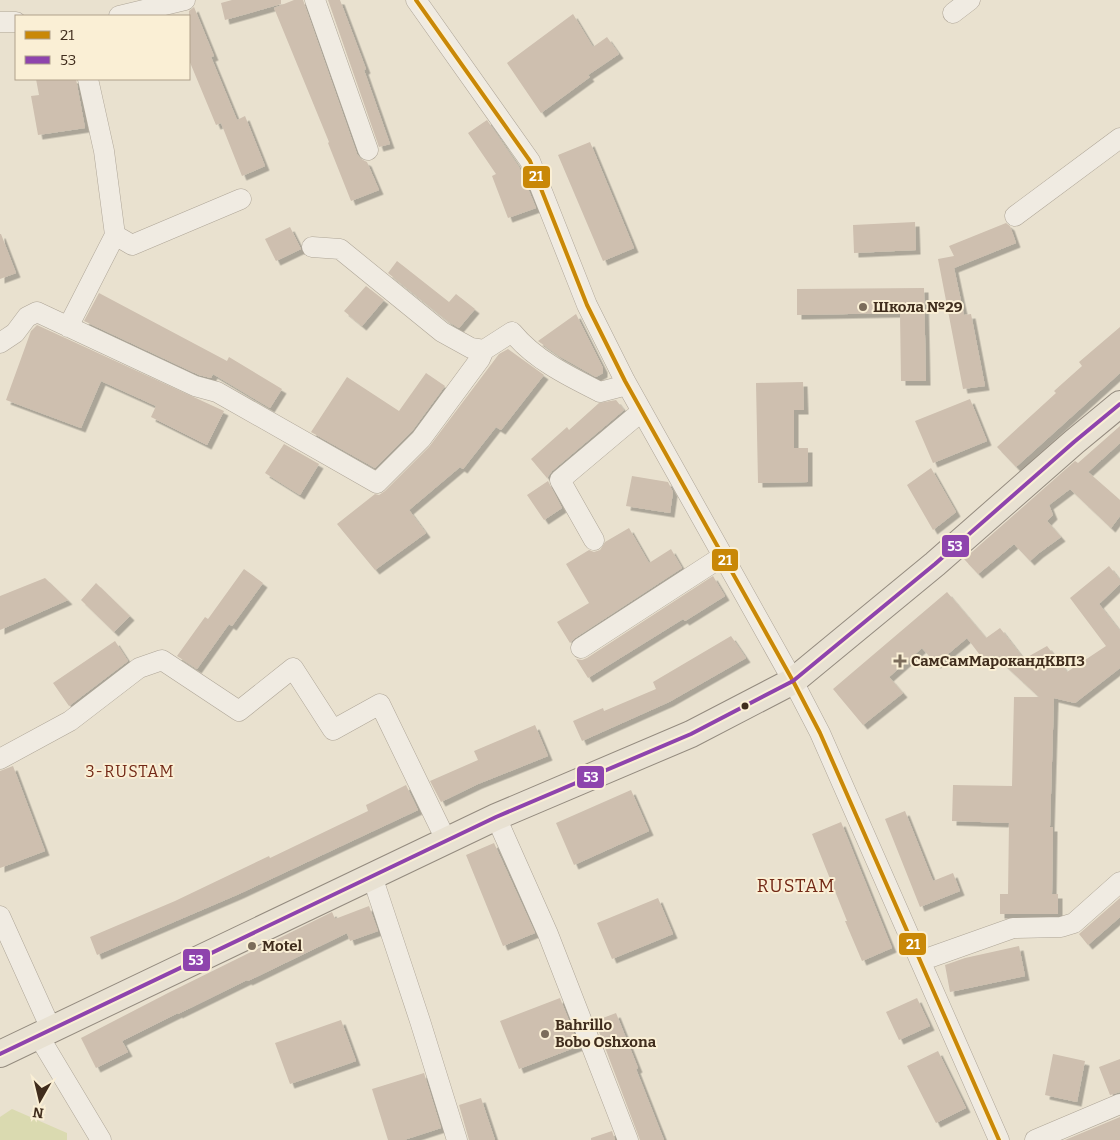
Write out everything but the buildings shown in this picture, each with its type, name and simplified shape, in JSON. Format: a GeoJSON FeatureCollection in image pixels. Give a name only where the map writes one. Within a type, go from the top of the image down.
{"type":"FeatureCollection","features":[{"type":"Feature","properties":{"kind":"main road"},"geometry":{"type":"LineString","coordinates":[[0,1054],[446,840],[692,734],[793,681],[935,564],[1120,404]]}},
{"type":"Feature","properties":{"kind":"street"},"geometry":{"type":"LineString","coordinates":[[128,9],[185,0]]}},
{"type":"Feature","properties":{"kind":"street"},"geometry":{"type":"LineString","coordinates":[[315,0],[368,150]]}},
{"type":"Feature","properties":{"kind":"street"},"geometry":{"type":"LineString","coordinates":[[416,0],[530,161],[587,305],[627,385],[793,681],[820,734],[999,1140]]}},
{"type":"Feature","properties":{"kind":"street"},"geometry":{"type":"LineString","coordinates":[[953,14],[970,0]]}},
{"type":"Feature","properties":{"kind":"street"},"geometry":{"type":"LineString","coordinates":[[0,22],[15,22]]}},
{"type":"Feature","properties":{"kind":"street"},"geometry":{"type":"LineString","coordinates":[[68,327],[115,235],[104,151],[88,80]]}},
{"type":"Feature","properties":{"kind":"street"},"geometry":{"type":"LineString","coordinates":[[1015,216],[1120,138]]}},
{"type":"Feature","properties":{"kind":"street"},"geometry":{"type":"LineString","coordinates":[[115,235],[132,244],[241,199]]}},
{"type":"Feature","properties":{"kind":"street"},"geometry":{"type":"LineString","coordinates":[[312,247],[340,249],[442,332],[471,348],[484,350]]}},
{"type":"Feature","properties":{"kind":"street"},"geometry":{"type":"LineString","coordinates":[[0,344],[15,333],[27,318],[37,312],[195,386],[218,392],[377,483],[421,439],[480,359],[484,350],[512,332],[524,346],[559,372],[600,392],[627,385]]}},
{"type":"Feature","properties":{"kind":"street"},"geometry":{"type":"LineString","coordinates":[[594,540],[560,480],[642,411]]}},
{"type":"Feature","properties":{"kind":"street"},"geometry":{"type":"LineString","coordinates":[[581,648],[723,556]]}},
{"type":"Feature","properties":{"kind":"street"},"geometry":{"type":"LineString","coordinates":[[0,759],[70,721],[138,668],[162,660],[239,711],[293,668],[333,730],[380,704],[446,840]]}},
{"type":"Feature","properties":{"kind":"street"},"geometry":{"type":"LineString","coordinates":[[496,817],[548,934],[628,1140]]}},
{"type":"Feature","properties":{"kind":"street"},"geometry":{"type":"LineString","coordinates":[[372,876],[458,1140]]}},
{"type":"Feature","properties":{"kind":"street"},"geometry":{"type":"LineString","coordinates":[[920,961],[1013,928],[1061,927],[1074,923],[1120,882]]}},
{"type":"Feature","properties":{"kind":"street"},"geometry":{"type":"LineString","coordinates":[[0,916],[44,1032],[100,1140]]}},
{"type":"Feature","properties":{"kind":"street"},"geometry":{"type":"LineString","coordinates":[[1035,1140],[1120,1104]]}},
{"type":"Feature","properties":{"kind":"green space"},"geometry":{"type":"Polygon","coordinates":[[[12,1109],[67,1133],[67,1140],[0,1140],[0,1117],[12,1109]]]}},
{"type":"Feature","properties":{"kind":"transit line","name":"21"},"geometry":{"type":"LineString","coordinates":[[416,0],[530,161],[587,305],[625,381],[793,681],[820,733],[999,1140]]}},
{"type":"Feature","properties":{"kind":"transit line","name":"53"},"geometry":{"type":"LineString","coordinates":[[0,1054],[496,817],[691,734],[793,681],[935,564],[1120,404]]}},
{"type":"Feature","properties":{"kind":"place","name":"Школа №29"},"geometry":{"type":"Point","coordinates":[863,307]}},
{"type":"Feature","properties":{"kind":"place","name":"СамСамМарокандКВП3"},"geometry":{"type":"Point","coordinates":[900,661]}},
{"type":"Feature","properties":{"kind":"place","name":"Motel"},"geometry":{"type":"Point","coordinates":[252,946]}},
{"type":"Feature","properties":{"kind":"place","name":"Bahrillo Bobo Oshxona"},"geometry":{"type":"Point","coordinates":[545,1034]}},
{"type":"Feature","properties":{"kind":"district","name":"3-RUSTAM"},"geometry":{"type":"Point","coordinates":[130,771]}},
{"type":"Feature","properties":{"kind":"district","name":"RUSTAM"},"geometry":{"type":"Point","coordinates":[796,886]}}]}
